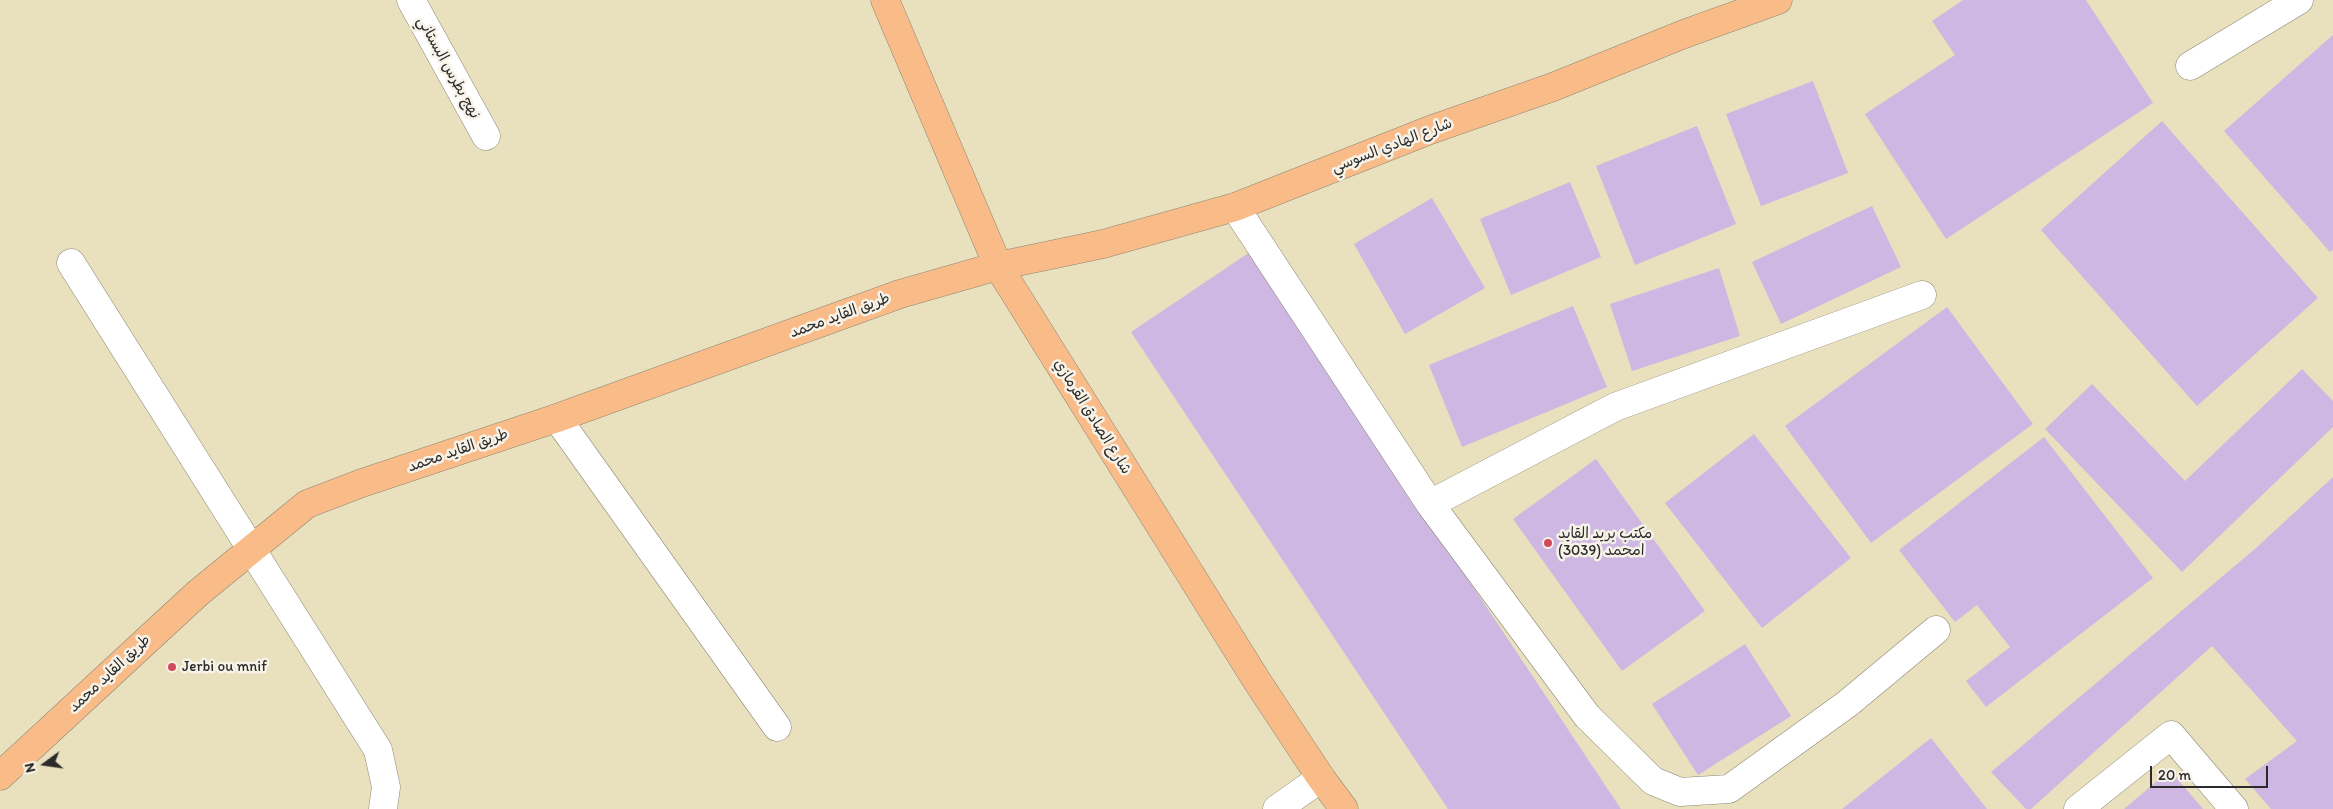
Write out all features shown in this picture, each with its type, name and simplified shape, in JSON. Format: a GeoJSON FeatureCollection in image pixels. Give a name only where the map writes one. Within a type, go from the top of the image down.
{"type":"FeatureCollection","features":[{"type":"Feature","properties":{"kind":"main road","name":"شارع الهادي السوسي"},"geometry":{"type":"LineString","coordinates":[[998,266],[1103,244],[1235,207],[1430,130],[1553,88],[1684,34],[1778,0]]}},
{"type":"Feature","properties":{"kind":"main road","name":"شارع الصادق القرمازي"},"geometry":{"type":"LineString","coordinates":[[891,2],[998,266],[1251,672],[1321,778],[1344,809]]}},
{"type":"Feature","properties":{"kind":"main road","name":"طريق القايد محمد"},"geometry":{"type":"LineString","coordinates":[[0,776],[198,593],[307,504],[362,483],[557,418],[900,294],[998,266]]}},
{"type":"Feature","properties":{"kind":"street","name":"نهج بطرس البستاني"},"geometry":{"type":"LineString","coordinates":[[410,0],[486,136]]}},
{"type":"Feature","properties":{"kind":"street"},"geometry":{"type":"LineString","coordinates":[[2190,66],[2298,0]]}},
{"type":"Feature","properties":{"kind":"street"},"geometry":{"type":"LineString","coordinates":[[1235,207],[1430,504],[1587,716],[1653,781],[1680,792],[1728,789],[1847,704],[1936,630]]}},
{"type":"Feature","properties":{"kind":"street"},"geometry":{"type":"LineString","coordinates":[[71,263],[378,750],[386,787],[383,809]]}},
{"type":"Feature","properties":{"kind":"street"},"geometry":{"type":"LineString","coordinates":[[1430,504],[1615,407],[1922,295]]}},
{"type":"Feature","properties":{"kind":"street"},"geometry":{"type":"LineString","coordinates":[[557,418],[777,727]]}},
{"type":"Feature","properties":{"kind":"street"},"geometry":{"type":"LineString","coordinates":[[2078,809],[2171,734],[2234,809]]}},
{"type":"Feature","properties":{"kind":"street"},"geometry":{"type":"LineString","coordinates":[[1277,809],[1321,778]]}},
{"type":"Feature","properties":{"kind":"building"},"geometry":{"type":"Polygon","coordinates":[[[1963,0],[2086,0],[2153,103],[1946,239],[1865,114],[1955,55],[1932,21],[1963,0]]]}},
{"type":"Feature","properties":{"kind":"building"},"geometry":{"type":"Polygon","coordinates":[[[2333,35],[2333,250],[2330,252],[2224,131],[2333,35]]]}},
{"type":"Feature","properties":{"kind":"building"},"geometry":{"type":"Polygon","coordinates":[[[1813,81],[1848,173],[1761,206],[1726,114],[1813,81]]]}},
{"type":"Feature","properties":{"kind":"building"},"geometry":{"type":"Polygon","coordinates":[[[2162,121],[2318,298],[2197,406],[2041,230],[2162,121]]]}},
{"type":"Feature","properties":{"kind":"building"},"geometry":{"type":"Polygon","coordinates":[[[1697,126],[1736,224],[1635,265],[1596,166],[1697,126]]]}},
{"type":"Feature","properties":{"kind":"building"},"geometry":{"type":"Polygon","coordinates":[[[1570,182],[1601,257],[1511,295],[1480,219],[1570,182]]]}},
{"type":"Feature","properties":{"kind":"building"},"geometry":{"type":"Polygon","coordinates":[[[1432,198],[1485,288],[1405,334],[1354,244],[1432,198]]]}},
{"type":"Feature","properties":{"kind":"building"},"geometry":{"type":"Polygon","coordinates":[[[1872,206],[1901,267],[1781,324],[1752,262],[1872,206]]]}},
{"type":"Feature","properties":{"kind":"building"},"geometry":{"type":"Polygon","coordinates":[[[1250,252],[1621,809],[1448,809],[1131,332],[1250,252]]]}},
{"type":"Feature","properties":{"kind":"building"},"geometry":{"type":"Polygon","coordinates":[[[1719,268],[1740,336],[1632,371],[1610,304],[1719,268]]]}},
{"type":"Feature","properties":{"kind":"building"},"geometry":{"type":"Polygon","coordinates":[[[1573,306],[1607,387],[1462,447],[1429,365],[1573,306]]]}},
{"type":"Feature","properties":{"kind":"building"},"geometry":{"type":"Polygon","coordinates":[[[1947,307],[2033,424],[1871,543],[1785,426],[1947,307]]]}},
{"type":"Feature","properties":{"kind":"building"},"geometry":{"type":"Polygon","coordinates":[[[2302,369],[2333,401],[2333,427],[2182,572],[2045,429],[2092,384],[2185,481],[2302,369]]]}},
{"type":"Feature","properties":{"kind":"building"},"geometry":{"type":"Polygon","coordinates":[[[1754,434],[1851,558],[1762,628],[1665,503],[1754,434]]]}},
{"type":"Feature","properties":{"kind":"building"},"geometry":{"type":"Polygon","coordinates":[[[2044,437],[2153,578],[1986,707],[1966,681],[2010,647],[1977,605],[1955,622],[1899,550],[2044,437]]]}},
{"type":"Feature","properties":{"kind":"building"},"geometry":{"type":"Polygon","coordinates":[[[1596,459],[1705,611],[1622,671],[1513,519],[1596,459]]]}},
{"type":"Feature","properties":{"kind":"building"},"geometry":{"type":"Polygon","coordinates":[[[2333,477],[2333,809],[2271,809],[2245,779],[2297,741],[2212,646],[2031,809],[2026,809],[1991,772],[2256,548],[2333,477]]]}},
{"type":"Feature","properties":{"kind":"building"},"geometry":{"type":"Polygon","coordinates":[[[1745,644],[1791,716],[1698,775],[1652,704],[1745,644]]]}},
{"type":"Feature","properties":{"kind":"building"},"geometry":{"type":"Polygon","coordinates":[[[1931,738],[1987,809],[1842,809],[1931,738]]]}},
{"type":"Feature","properties":{"kind":"building"},"geometry":{"type":"Polygon","coordinates":[[[2170,770],[2203,809],[2124,809],[2170,770]]]}},
{"type":"Feature","properties":{"kind":"place","name":"مكتب بريد القايد امحمد (3039)"},"geometry":{"type":"Point","coordinates":[1548,543]}},
{"type":"Feature","properties":{"kind":"place","name":"Jerbi ou mnif"},"geometry":{"type":"Point","coordinates":[172,667]}}]}
